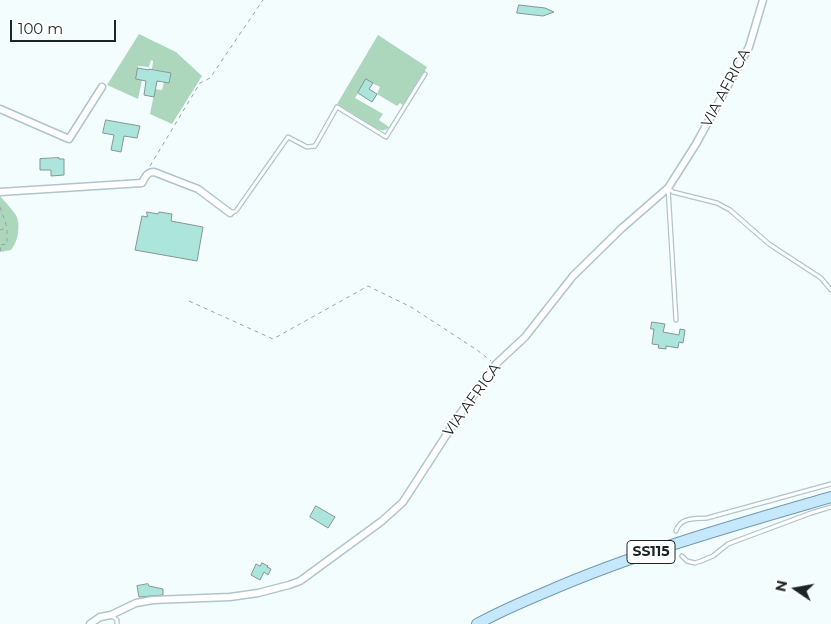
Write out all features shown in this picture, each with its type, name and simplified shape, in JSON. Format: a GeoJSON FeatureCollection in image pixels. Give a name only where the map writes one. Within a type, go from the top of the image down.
{"type":"FeatureCollection","features":[{"type":"Feature","properties":{"kind":"main road","name":"SS115"},"geometry":{"type":"LineString","coordinates":[[476,624],[580,578],[654,551],[697,536],[831,497]]}},
{"type":"Feature","properties":{"kind":"street","name":"VIA AFRICA"},"geometry":{"type":"LineString","coordinates":[[90,624],[100,617],[111,615],[136,603],[153,600],[230,597],[258,593],[290,585],[300,581],[382,521],[403,502],[460,414],[496,364],[525,338],[573,276],[622,228],[668,188],[696,144],[749,47],[763,0]]}},
{"type":"Feature","properties":{"kind":"street"},"geometry":{"type":"LineString","coordinates":[[0,109],[69,140],[102,87]]}},
{"type":"Feature","properties":{"kind":"street"},"geometry":{"type":"LineString","coordinates":[[0,192],[142,183],[148,174],[154,172],[198,189],[230,213]]}},
{"type":"Feature","properties":{"kind":"lane"},"geometry":{"type":"LineString","coordinates":[[230,213],[236,211],[288,137],[307,147],[314,146],[337,108],[386,137],[426,74]]}},
{"type":"Feature","properties":{"kind":"lane"},"geometry":{"type":"LineString","coordinates":[[668,188],[673,192],[717,203],[730,210],[769,244],[821,278],[831,290]]}},
{"type":"Feature","properties":{"kind":"lane"},"geometry":{"type":"LineString","coordinates":[[668,188],[676,320]]}},
{"type":"Feature","properties":{"kind":"lane"},"geometry":{"type":"LineString","coordinates":[[676,531],[679,524],[688,520],[707,518],[831,484]]}},
{"type":"Feature","properties":{"kind":"lane"},"geometry":{"type":"LineString","coordinates":[[682,556],[687,562],[701,561],[713,556],[728,544],[811,513],[831,508]]}},
{"type":"Feature","properties":{"kind":"lane"},"geometry":{"type":"LineString","coordinates":[[111,615],[117,620],[117,624]]}},
{"type":"Feature","properties":{"kind":"path"},"geometry":{"type":"LineString","coordinates":[[148,174],[152,161],[200,83],[210,78],[263,0]]}},
{"type":"Feature","properties":{"kind":"path"},"geometry":{"type":"LineString","coordinates":[[0,207],[7,228],[7,244],[0,246],[1,252]]}},
{"type":"Feature","properties":{"kind":"path"},"geometry":{"type":"LineString","coordinates":[[0,230],[7,228]]}},
{"type":"Feature","properties":{"kind":"path"},"geometry":{"type":"LineString","coordinates":[[189,301],[273,339],[368,286],[411,307],[496,364]]}},
{"type":"Feature","properties":{"kind":"green space"},"geometry":{"type":"Polygon","coordinates":[[[139,34],[176,52],[202,76],[172,124],[150,114],[155,89],[162,90],[164,82],[169,83],[171,73],[152,69],[153,61],[151,60],[149,67],[138,66],[136,79],[142,80],[138,99],[107,85],[139,34]]]}},
{"type":"Feature","properties":{"kind":"green space"},"geometry":{"type":"Polygon","coordinates":[[[378,35],[427,67],[404,106],[400,103],[397,106],[377,94],[380,87],[366,80],[355,98],[383,114],[379,120],[389,127],[384,130],[377,129],[337,104],[378,35]]]}},
{"type":"Feature","properties":{"kind":"green space"},"geometry":{"type":"Polygon","coordinates":[[[0,196],[18,219],[18,233],[11,250],[0,252],[0,196]]]}},
{"type":"Feature","properties":{"kind":"building"},"geometry":{"type":"Polygon","coordinates":[[[519,5],[545,8],[554,12],[543,16],[517,13],[519,5]]]}},
{"type":"Feature","properties":{"kind":"building"},"geometry":{"type":"Polygon","coordinates":[[[138,68],[171,73],[169,83],[157,81],[154,97],[144,95],[146,81],[136,79],[138,68]]]}},
{"type":"Feature","properties":{"kind":"building"},"geometry":{"type":"Polygon","coordinates":[[[366,79],[373,83],[369,89],[377,94],[372,102],[358,93],[366,79]]]}},
{"type":"Feature","properties":{"kind":"building"},"geometry":{"type":"Polygon","coordinates":[[[106,120],[140,126],[137,138],[124,136],[121,152],[111,150],[114,135],[103,133],[106,120]]]}},
{"type":"Feature","properties":{"kind":"building"},"geometry":{"type":"Polygon","coordinates":[[[40,159],[64,159],[64,175],[51,176],[51,170],[40,170],[40,159]]]}},
{"type":"Feature","properties":{"kind":"building"},"geometry":{"type":"Polygon","coordinates":[[[147,212],[172,214],[171,221],[203,227],[197,261],[135,250],[142,216],[147,217],[147,212]]]}},
{"type":"Feature","properties":{"kind":"building"},"geometry":{"type":"Polygon","coordinates":[[[652,322],[665,324],[663,332],[679,335],[680,329],[685,330],[683,343],[679,342],[678,348],[666,346],[666,349],[658,348],[659,345],[652,344],[654,329],[651,329],[652,322]]]}},
{"type":"Feature","properties":{"kind":"building"},"geometry":{"type":"Polygon","coordinates":[[[316,506],[335,517],[328,528],[310,517],[316,506]]]}},
{"type":"Feature","properties":{"kind":"building"},"geometry":{"type":"Polygon","coordinates":[[[262,563],[271,569],[268,575],[264,572],[260,580],[251,575],[256,564],[260,566],[262,563]]]}},
{"type":"Feature","properties":{"kind":"building"},"geometry":{"type":"Polygon","coordinates":[[[148,584],[149,586],[163,589],[163,595],[139,597],[137,586],[148,584]]]}}]}
